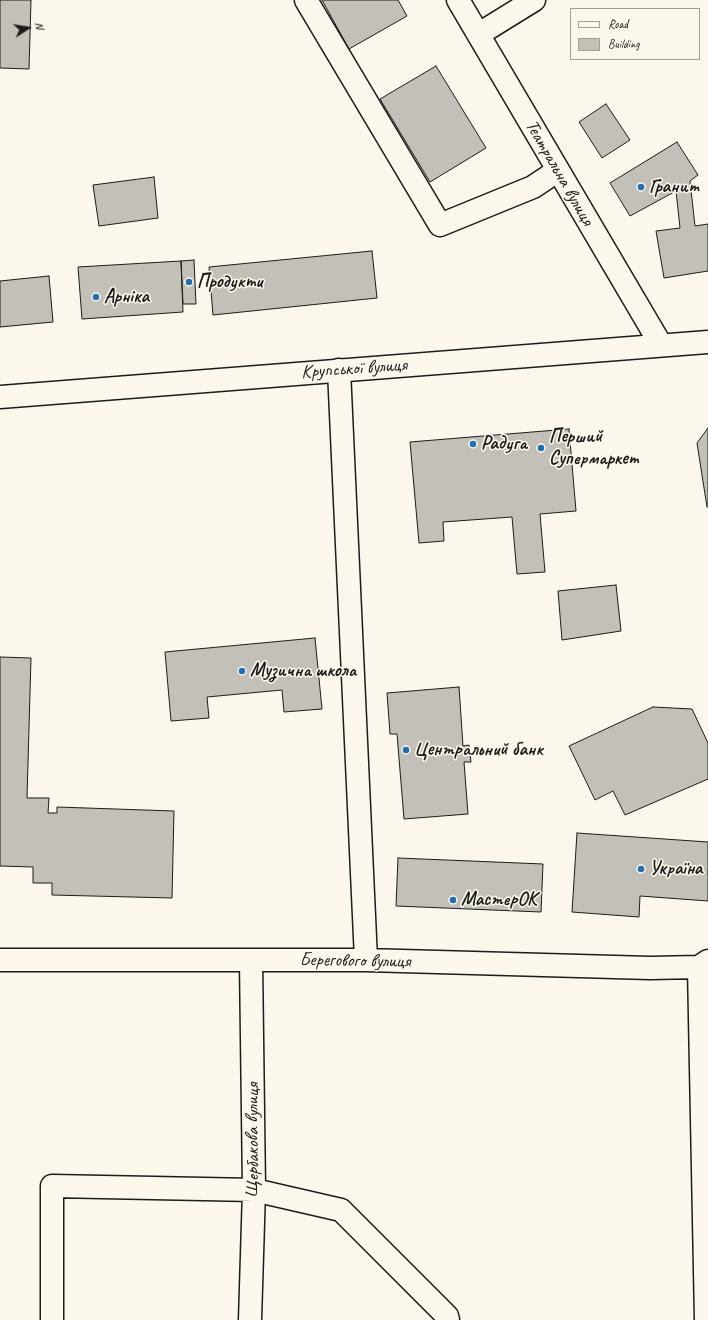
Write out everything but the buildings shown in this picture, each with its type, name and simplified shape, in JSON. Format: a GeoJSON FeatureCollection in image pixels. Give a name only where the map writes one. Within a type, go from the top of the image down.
{"type":"FeatureCollection","features":[{"type":"Feature","properties":{"kind":"street"},"geometry":{"type":"LineString","coordinates":[[306,0],[440,225],[533,186],[557,170]]}},
{"type":"Feature","properties":{"kind":"street","name":"Театральна вулиця"},"geometry":{"type":"LineString","coordinates":[[458,0],[661,345]]}},
{"type":"Feature","properties":{"kind":"street"},"geometry":{"type":"LineString","coordinates":[[479,34],[534,0]]}},
{"type":"Feature","properties":{"kind":"street","name":"Крупської вулиця"},"geometry":{"type":"LineString","coordinates":[[0,397],[708,342]]}},
{"type":"Feature","properties":{"kind":"street"},"geometry":{"type":"LineString","coordinates":[[339,370],[366,960]]}},
{"type":"Feature","properties":{"kind":"street","name":"Берегового вулиця"},"geometry":{"type":"LineString","coordinates":[[0,960],[366,960],[650,968],[704,964]]}},
{"type":"Feature","properties":{"kind":"street","name":"Щербакова вулиця"},"geometry":{"type":"LineString","coordinates":[[250,1320],[254,1190],[251,960]]}},
{"type":"Feature","properties":{"kind":"street"},"geometry":{"type":"LineString","coordinates":[[704,964],[706,1320]]}},
{"type":"Feature","properties":{"kind":"street"},"geometry":{"type":"LineString","coordinates":[[52,1320],[52,1186],[254,1190],[341,1210],[447,1316],[448,1320]]}},
{"type":"Feature","properties":{"kind":"place","name":"Гранит"},"geometry":{"type":"Point","coordinates":[641,187]}},
{"type":"Feature","properties":{"kind":"place","name":"Продукти"},"geometry":{"type":"Point","coordinates":[189,282]}},
{"type":"Feature","properties":{"kind":"place","name":"Арніка"},"geometry":{"type":"Point","coordinates":[96,297]}},
{"type":"Feature","properties":{"kind":"place","name":"Радуга"},"geometry":{"type":"Point","coordinates":[473,444]}},
{"type":"Feature","properties":{"kind":"place","name":"Перший Супермаркет"},"geometry":{"type":"Point","coordinates":[541,448]}},
{"type":"Feature","properties":{"kind":"place","name":"Музична школа"},"geometry":{"type":"Point","coordinates":[242,671]}},
{"type":"Feature","properties":{"kind":"place","name":"Центральний банк"},"geometry":{"type":"Point","coordinates":[406,750]}},
{"type":"Feature","properties":{"kind":"place","name":"Україна"},"geometry":{"type":"Point","coordinates":[641,869]}},
{"type":"Feature","properties":{"kind":"place","name":"МастерОК"},"geometry":{"type":"Point","coordinates":[453,900]}}]}
